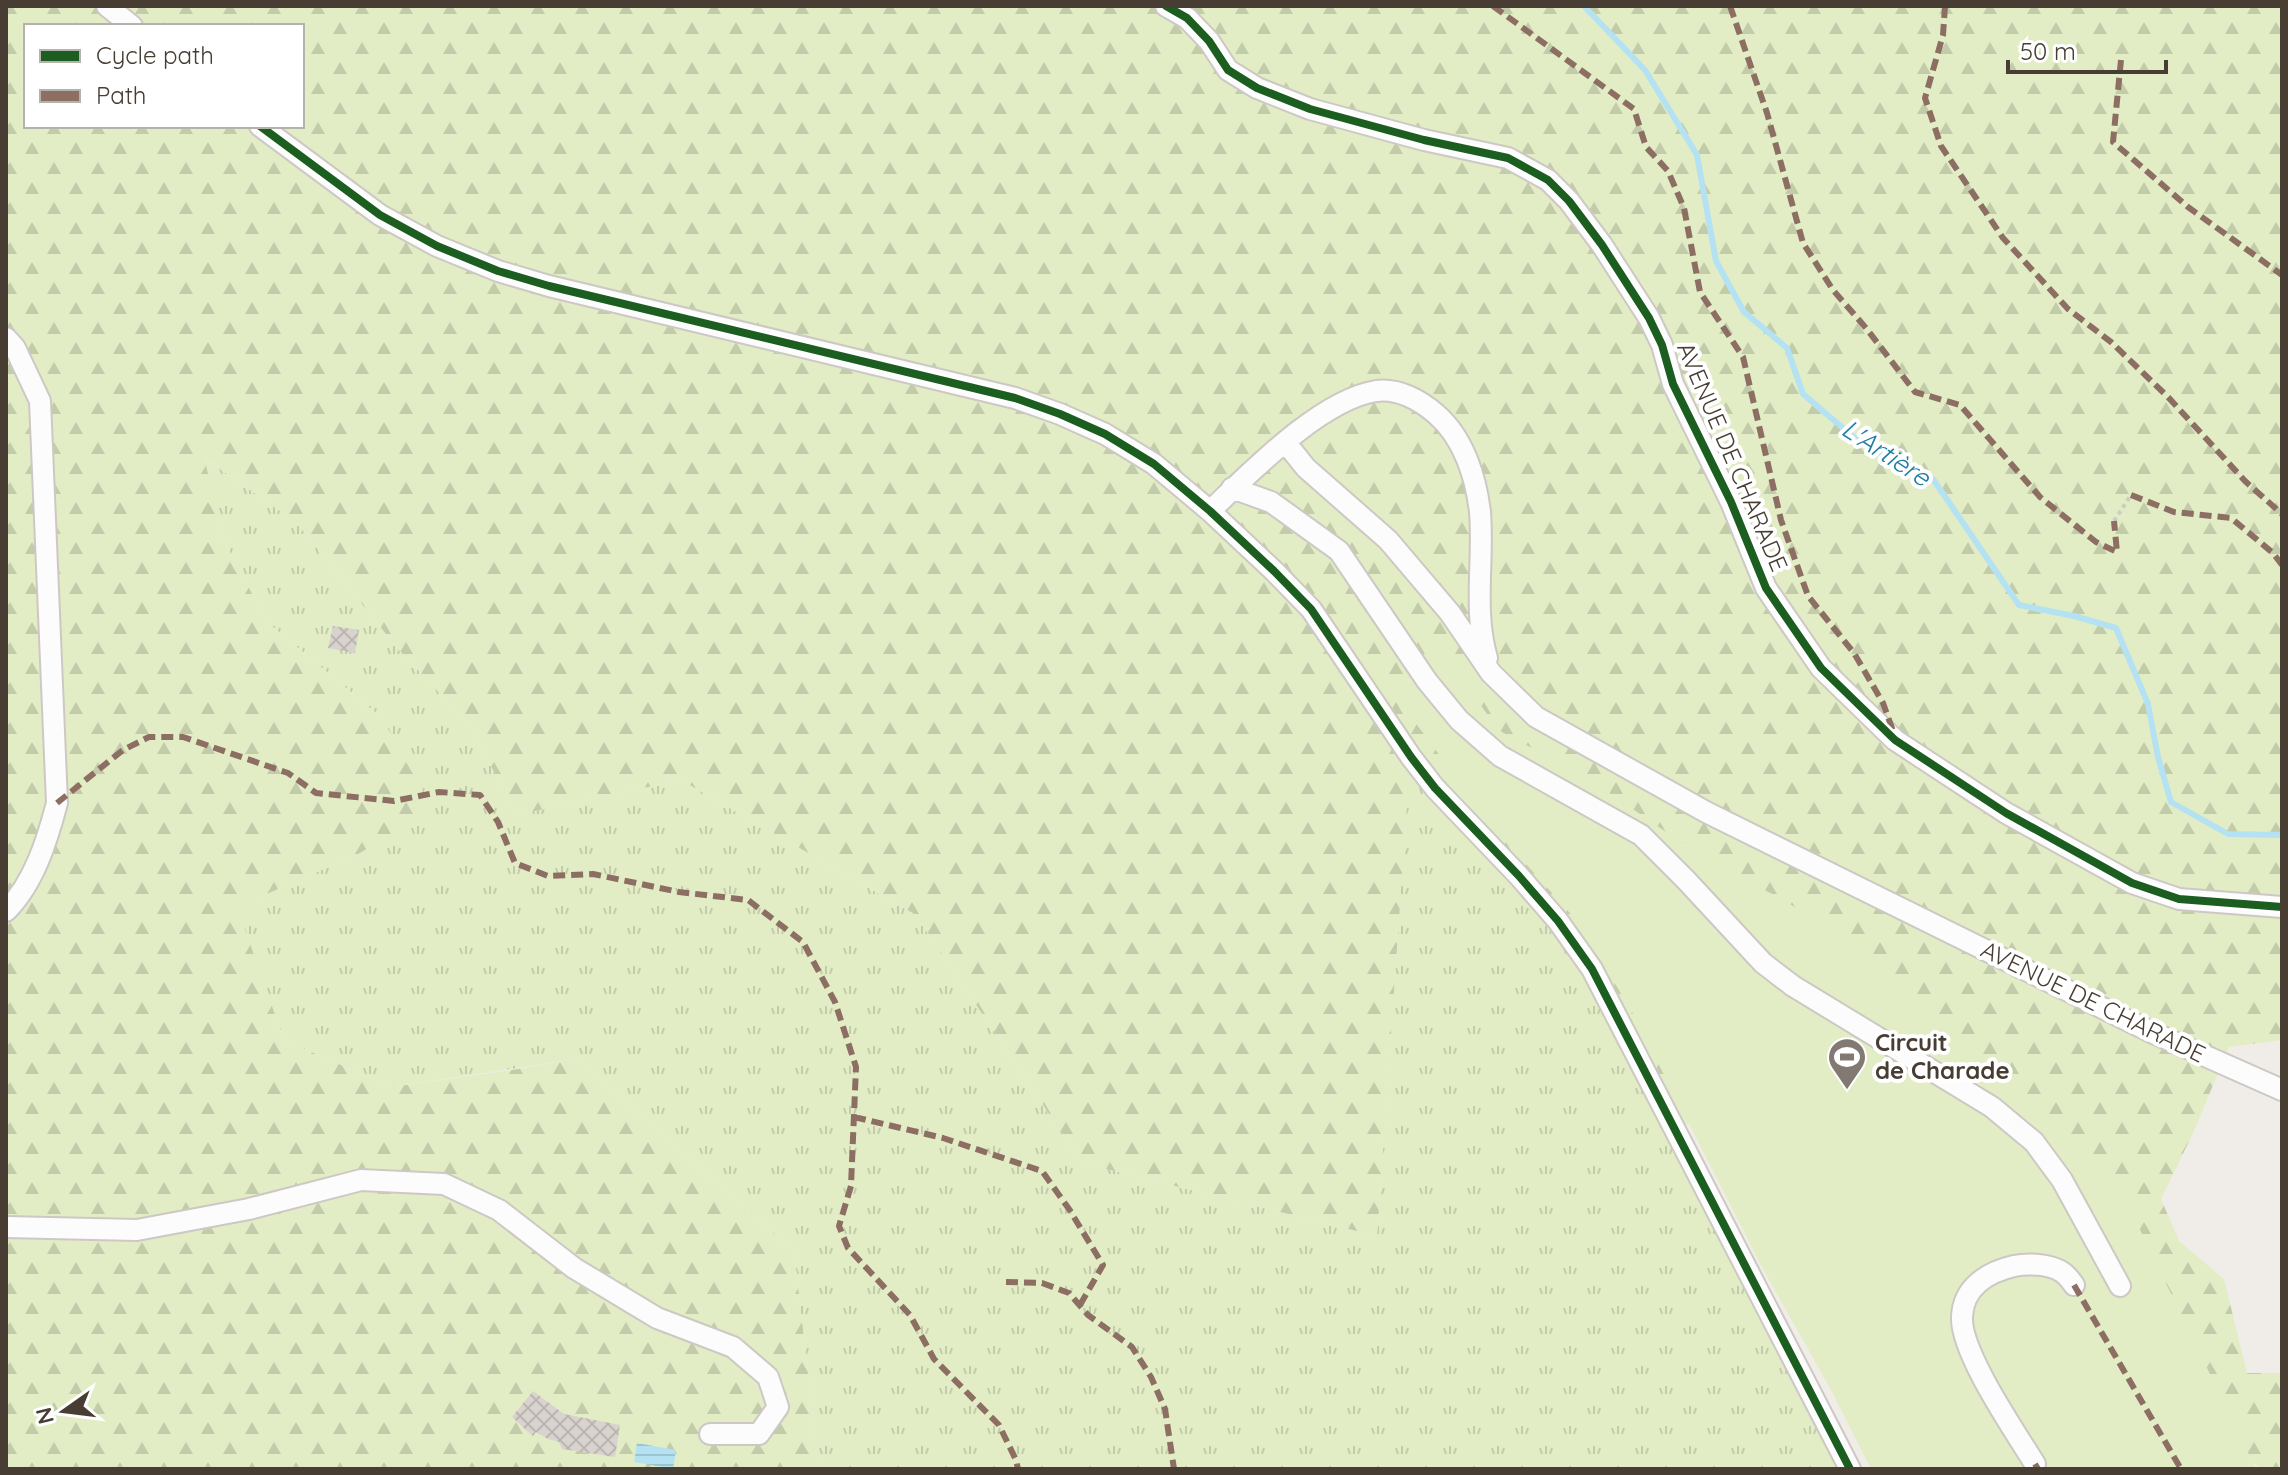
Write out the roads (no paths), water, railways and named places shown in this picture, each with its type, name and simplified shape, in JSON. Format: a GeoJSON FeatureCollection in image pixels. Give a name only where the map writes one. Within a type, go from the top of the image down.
{"type":"FeatureCollection","features":[{"type":"Feature","properties":{"kind":"street"},"geometry":{"type":"LineString","coordinates":[[107,6],[130,24]]}},
{"type":"Feature","properties":{"kind":"street","name":"AVENUE DE CHARADE"},"geometry":{"type":"LineString","coordinates":[[1166,6],[1187,18],[1198,29],[1228,70],[1257,88],[1310,109],[1424,140],[1508,158],[1548,180],[1569,201],[1602,245],[1649,318],[1662,345],[1673,384],[1731,502],[1766,588],[1821,668],[1895,740],[2006,813],[2132,883],[2179,899],[2282,907]]}},
{"type":"Feature","properties":{"kind":"street"},"geometry":{"type":"LineString","coordinates":[[263,128],[380,215],[468,260],[549,286],[1015,398],[1060,414],[1128,447],[1154,464],[1210,511],[1311,609],[1435,788],[1529,887],[1592,969],[1850,1469]]}},
{"type":"Feature","properties":{"kind":"street"},"geometry":{"type":"LineString","coordinates":[[6,338],[15,348],[40,401],[57,803],[48,840],[20,897],[6,911]]}},
{"type":"Feature","properties":{"kind":"street"},"geometry":{"type":"LineString","coordinates":[[1210,511],[1258,463],[1338,405],[1378,391],[1394,392],[1423,403],[1441,418],[1464,451],[1473,477],[1480,513],[1479,621],[1491,673]]}},
{"type":"Feature","properties":{"kind":"street","name":"AVENUE DE CHARADE"},"geometry":{"type":"LineString","coordinates":[[1286,443],[1306,468],[1388,540],[1450,613],[1491,673],[1536,717],[1706,812],[2149,1031],[2282,1090]]}},
{"type":"Feature","properties":{"kind":"street"},"geometry":{"type":"LineString","coordinates":[[1232,488],[1271,502],[1339,551],[1427,681],[1459,720],[1500,756],[1641,835],[1763,963],[1793,986],[1992,1107],[2034,1142],[2062,1180],[2120,1286]]}},
{"type":"Feature","properties":{"kind":"street"},"geometry":{"type":"LineString","coordinates":[[6,1227],[137,1230],[249,1209],[361,1180],[444,1184],[499,1210],[574,1268],[657,1318],[733,1347],[768,1377],[778,1407],[759,1434],[710,1434]]}},
{"type":"Feature","properties":{"kind":"street"},"geometry":{"type":"LineString","coordinates":[[2035,1464],[1979,1369],[1964,1332],[1962,1317],[1966,1299],[1974,1286],[1986,1276],[2019,1265],[2052,1268],[2063,1272],[2074,1285]]}},
{"type":"Feature","properties":{"kind":"water"},"geometry":{"type":"Polygon","coordinates":[[[637,1443],[676,1450],[673,1469],[634,1462],[637,1443]]]}},
{"type":"Feature","properties":{"kind":"waterway","name":"L'Artière"},"geometry":{"type":"LineString","coordinates":[[1584,6],[1645,70],[1697,155],[1716,261],[1744,312],[1787,348],[1803,394],[1857,440],[1933,479],[2019,605],[2116,628],[2148,704],[2171,802],[2228,834],[2282,835]]}},
{"type":"Feature","properties":{"kind":"place","name":"Circuit de Charade"},"geometry":{"type":"Point","coordinates":[1847,1091]}}]}
